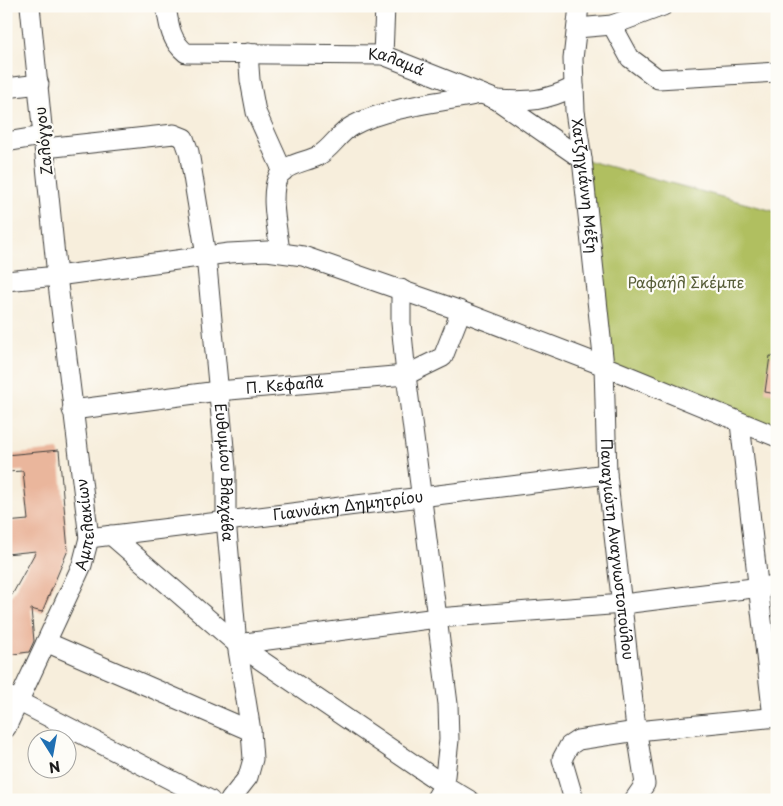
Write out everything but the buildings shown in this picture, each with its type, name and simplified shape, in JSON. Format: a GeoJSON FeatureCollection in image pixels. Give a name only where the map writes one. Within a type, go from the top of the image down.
{"type":"FeatureCollection","features":[{"type":"Feature","properties":{"kind":"street","name":"Ζαλόγγου"},"geometry":{"type":"LineString","coordinates":[[30,6],[57,276]]}},
{"type":"Feature","properties":{"kind":"street","name":"Καλαμά"},"geometry":{"type":"LineString","coordinates":[[166,6],[170,30],[176,45],[186,53],[383,55],[489,97],[582,159]]}},
{"type":"Feature","properties":{"kind":"street"},"geometry":{"type":"LineString","coordinates":[[383,55],[384,6]]}},
{"type":"Feature","properties":{"kind":"street","name":"Χατζηγιάννη Μέξη"},"geometry":{"type":"LineString","coordinates":[[579,6],[573,59],[575,111],[582,159],[604,366]]}},
{"type":"Feature","properties":{"kind":"street"},"geometry":{"type":"LineString","coordinates":[[577,28],[612,25],[663,6]]}},
{"type":"Feature","properties":{"kind":"street"},"geometry":{"type":"LineString","coordinates":[[612,25],[630,58],[658,79],[777,72]]}},
{"type":"Feature","properties":{"kind":"street"},"geometry":{"type":"LineString","coordinates":[[248,53],[250,80],[256,112],[284,172]]}},
{"type":"Feature","properties":{"kind":"street"},"geometry":{"type":"LineString","coordinates":[[6,88],[39,84]]}},
{"type":"Feature","properties":{"kind":"street"},"geometry":{"type":"LineString","coordinates":[[280,252],[275,208],[275,186],[279,175],[290,166],[319,156],[350,127],[391,111],[489,97],[539,100],[574,87]]}},
{"type":"Feature","properties":{"kind":"street","name":"Ευθυμίου Βλαχάβα"},"geometry":{"type":"LineString","coordinates":[[43,142],[174,134],[184,138],[189,152],[206,256],[226,469],[226,520],[237,644],[251,731],[253,759],[248,778],[230,800]]}},
{"type":"Feature","properties":{"kind":"street"},"geometry":{"type":"LineString","coordinates":[[6,142],[43,142]]}},
{"type":"Feature","properties":{"kind":"street"},"geometry":{"type":"LineString","coordinates":[[6,281],[206,256],[267,251],[303,256],[461,311],[604,366],[777,437]]}},
{"type":"Feature","properties":{"kind":"street","name":"Αμπελακίων"},"geometry":{"type":"LineString","coordinates":[[6,728],[12,698],[46,642],[82,565],[89,538],[57,276]]}},
{"type":"Feature","properties":{"kind":"street"},"geometry":{"type":"LineString","coordinates":[[401,289],[401,323],[406,375],[448,704],[449,740],[439,792]]}},
{"type":"Feature","properties":{"kind":"street","name":"Π. Κεφαλά"},"geometry":{"type":"LineString","coordinates":[[72,410],[218,391],[406,375],[443,357],[461,311]]}},
{"type":"Feature","properties":{"kind":"street","name":"Παναγιώτη Αναγνωστοπούλου"},"geometry":{"type":"LineString","coordinates":[[604,366],[607,474],[645,784],[634,800]]}},
{"type":"Feature","properties":{"kind":"street"},"geometry":{"type":"LineString","coordinates":[[574,800],[562,759],[570,746],[578,740],[637,731],[775,718],[758,588],[740,423]]}},
{"type":"Feature","properties":{"kind":"street","name":"Γιαννάκη Δημητρίου"},"geometry":{"type":"LineString","coordinates":[[89,538],[607,474]]}},
{"type":"Feature","properties":{"kind":"street"},"geometry":{"type":"LineString","coordinates":[[111,535],[237,644],[439,792],[469,800]]}},
{"type":"Feature","properties":{"kind":"street"},"geometry":{"type":"LineString","coordinates":[[237,644],[437,618],[623,604],[777,586]]}},
{"type":"Feature","properties":{"kind":"street"},"geometry":{"type":"LineString","coordinates":[[46,642],[251,731]]}},
{"type":"Feature","properties":{"kind":"street"},"geometry":{"type":"LineString","coordinates":[[12,698],[210,800]]}},
{"type":"Feature","properties":{"kind":"green space","name":"Ραφαήλ Σκέμπε"},"geometry":{"type":"Polygon","coordinates":[[[582,159],[777,212],[777,437],[604,366],[582,159]]]}}]}
